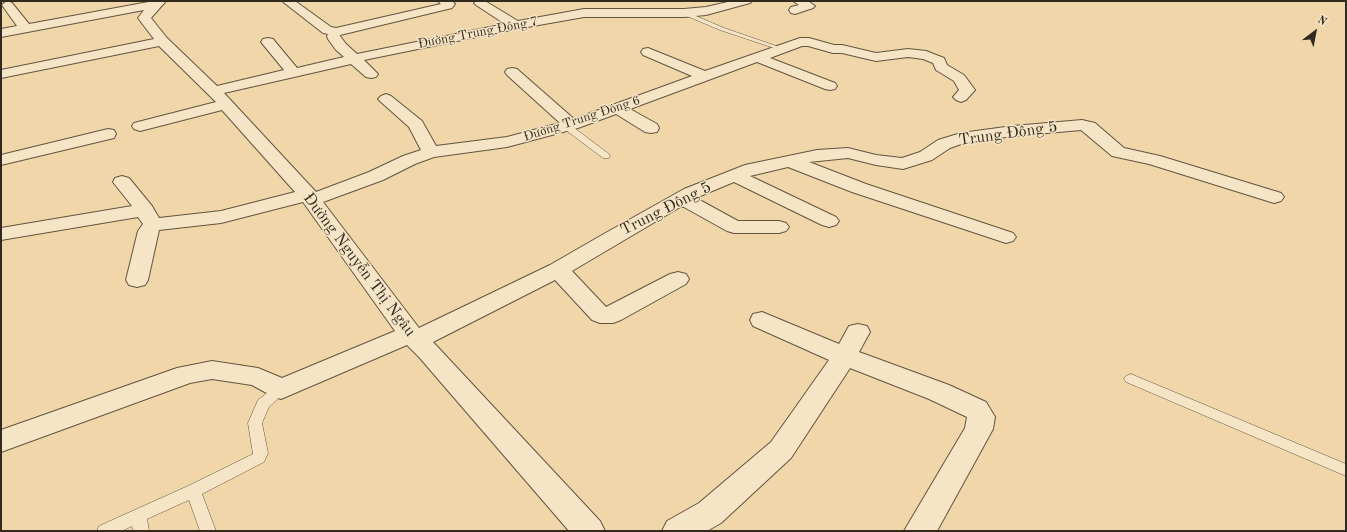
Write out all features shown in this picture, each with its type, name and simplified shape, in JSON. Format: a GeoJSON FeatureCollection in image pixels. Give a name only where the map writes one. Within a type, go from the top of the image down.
{"type":"FeatureCollection","features":[{"type":"Feature","properties":{"kind":"street"},"geometry":{"type":"LineString","coordinates":[[288,1],[327,30],[336,32],[448,6],[449,4],[444,1]]}},
{"type":"Feature","properties":{"kind":"street","name":"Đường Trung Đông 7"},"geometry":{"type":"LineString","coordinates":[[140,126],[293,72],[516,25],[579,9],[684,13],[706,10],[746,1]]}},
{"type":"Feature","properties":{"kind":"street"},"geometry":{"type":"LineString","coordinates":[[1,33],[158,3]]}},
{"type":"Feature","properties":{"kind":"street","name":"Đường Nguyễn Thị Ngâu"},"geometry":{"type":"LineString","coordinates":[[158,3],[144,18],[162,41],[220,97],[310,198],[413,337],[588,531]]}},
{"type":"Feature","properties":{"kind":"street"},"geometry":{"type":"LineString","coordinates":[[480,3],[516,25]]}},
{"type":"Feature","properties":{"kind":"street"},"geometry":{"type":"LineString","coordinates":[[8,5],[25,28]]}},
{"type":"Feature","properties":{"kind":"street"},"geometry":{"type":"LineString","coordinates":[[336,32],[333,36],[342,47],[371,74]]}},
{"type":"Feature","properties":{"kind":"street"},"geometry":{"type":"LineString","coordinates":[[1,74],[162,41]]}},
{"type":"Feature","properties":{"kind":"street"},"geometry":{"type":"LineString","coordinates":[[268,42],[293,72]]}},
{"type":"Feature","properties":{"kind":"street","name":"Đường Trung Đông 6"},"geometry":{"type":"LineString","coordinates":[[1,234],[149,217],[221,217],[310,198],[376,176],[409,160],[431,152],[507,142],[569,125],[723,71],[800,42],[809,42],[833,49],[842,49],[876,57],[908,53],[926,55],[938,61],[941,67],[959,78],[968,90],[961,97]]}},
{"type":"Feature","properties":{"kind":"street"},"geometry":{"type":"LineString","coordinates":[[674,51],[723,71]]}},
{"type":"Feature","properties":{"kind":"street"},"geometry":{"type":"LineString","coordinates":[[648,52],[706,77]]}},
{"type":"Feature","properties":{"kind":"street"},"geometry":{"type":"LineString","coordinates":[[758,58],[830,86]]}},
{"type":"Feature","properties":{"kind":"street"},"geometry":{"type":"LineString","coordinates":[[512,72],[569,125]]}},
{"type":"Feature","properties":{"kind":"street"},"geometry":{"type":"LineString","coordinates":[[386,99],[416,124],[431,152]]}},
{"type":"Feature","properties":{"kind":"street"},"geometry":{"type":"LineString","coordinates":[[618,108],[651,128]]}},
{"type":"Feature","properties":{"kind":"street","name":"Trung Đông 5"},"geometry":{"type":"LineString","coordinates":[[281,389],[413,337],[558,270],[691,192],[752,169],[792,162],[817,155],[848,153],[876,160],[903,164],[926,156],[944,144],[961,138],[1012,131],[1082,125],[1089,127],[1118,152],[1154,160],[1274,197]]}},
{"type":"Feature","properties":{"kind":"street"},"geometry":{"type":"LineString","coordinates":[[1,160],[108,134]]}},
{"type":"Feature","properties":{"kind":"street"},"geometry":{"type":"LineString","coordinates":[[792,162],[858,188],[1006,237]]}},
{"type":"Feature","properties":{"kind":"street"},"geometry":{"type":"LineString","coordinates":[[735,176],[829,221]]}},
{"type":"Feature","properties":{"kind":"street"},"geometry":{"type":"LineString","coordinates":[[122,182],[149,217],[148,231],[137,280]]}},
{"type":"Feature","properties":{"kind":"street"},"geometry":{"type":"LineString","coordinates":[[681,198],[734,227],[779,227]]}},
{"type":"Feature","properties":{"kind":"street"},"geometry":{"type":"LineString","coordinates":[[558,270],[600,315],[613,315],[678,279]]}},
{"type":"Feature","properties":{"kind":"street"},"geometry":{"type":"LineString","coordinates":[[762,320],[851,344],[976,409],[981,417],[979,429],[920,531]]}},
{"type":"Feature","properties":{"kind":"street"},"geometry":{"type":"LineString","coordinates":[[678,531],[710,513],[781,450],[832,377],[851,344]]}},
{"type":"Feature","properties":{"kind":"street"},"geometry":{"type":"LineString","coordinates":[[1,441],[186,375],[206,371],[212,370],[258,377],[281,389]]}},
{"type":"Feature","properties":{"kind":"lane"},"geometry":{"type":"LineString","coordinates":[[684,13],[722,29],[782,49]]}},
{"type":"Feature","properties":{"kind":"lane"},"geometry":{"type":"LineString","coordinates":[[569,125],[606,156]]}},
{"type":"Feature","properties":{"kind":"lane"},"geometry":{"type":"LineString","coordinates":[[1131,379],[1346,470]]}},
{"type":"Feature","properties":{"kind":"lane"},"geometry":{"type":"LineString","coordinates":[[105,531],[139,523],[193,491],[259,458],[261,453],[255,423],[263,404],[281,389]]}},
{"type":"Feature","properties":{"kind":"lane"},"geometry":{"type":"LineString","coordinates":[[193,491],[208,531]]}}]}
